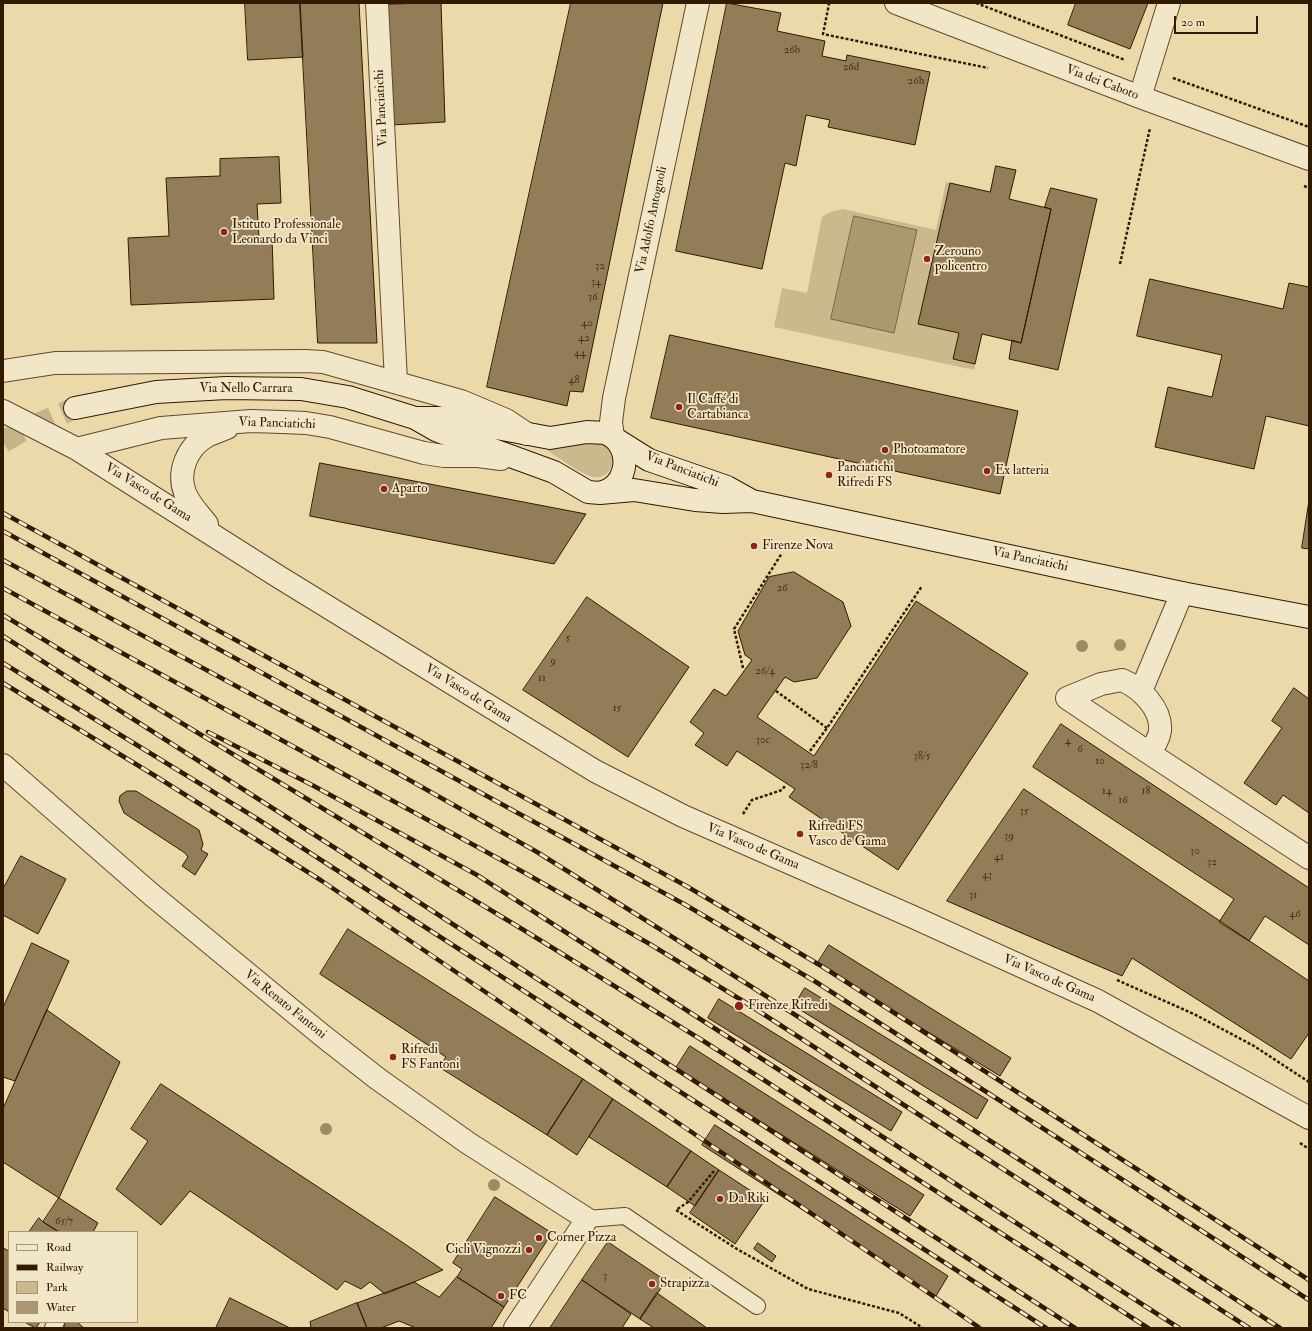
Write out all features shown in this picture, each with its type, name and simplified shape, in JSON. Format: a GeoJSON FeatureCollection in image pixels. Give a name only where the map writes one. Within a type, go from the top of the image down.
{"type":"FeatureCollection","features":[{"type":"Feature","properties":{"kind":"street","name":"Via Panciatichi"},"geometry":{"type":"LineString","coordinates":[[377,3],[396,381]]}},
{"type":"Feature","properties":{"kind":"street","name":"Via Adolfo Antognoli"},"geometry":{"type":"LineString","coordinates":[[613,437],[611,422],[614,398],[698,3]]}},
{"type":"Feature","properties":{"kind":"street","name":"Via dei Caboto"},"geometry":{"type":"LineString","coordinates":[[896,3],[1140,98],[1309,159]]}},
{"type":"Feature","properties":{"kind":"street"},"geometry":{"type":"LineString","coordinates":[[1140,98],[1169,3]]}},
{"type":"Feature","properties":{"kind":"street","name":"Via Panciatichi"},"geometry":{"type":"LineString","coordinates":[[3,371],[55,363],[322,362],[396,381],[460,401],[506,420],[528,434],[560,438],[593,431],[606,433],[649,460],[727,487],[752,501]]}},
{"type":"Feature","properties":{"kind":"street","name":"Via Nello Carrara"},"geometry":{"type":"LineString","coordinates":[[75,408],[156,392],[226,388],[301,389],[348,397],[415,418],[436,430],[469,443],[541,466]]}},
{"type":"Feature","properties":{"kind":"street"},"geometry":{"type":"LineString","coordinates":[[3,410],[77,449]]}},
{"type":"Feature","properties":{"kind":"street","name":"Via Nello Carrara"},"geometry":{"type":"LineString","coordinates":[[415,418],[443,418],[528,434]]}},
{"type":"Feature","properties":{"kind":"street","name":"Via Panciatichi"},"geometry":{"type":"LineString","coordinates":[[77,449],[161,428],[251,421],[306,423],[330,427],[424,453],[444,456],[478,456],[541,466],[554,472],[582,490],[600,493],[634,490],[695,500],[724,502],[752,501],[1182,593],[1309,617]]}},
{"type":"Feature","properties":{"kind":"street","name":"Via Vasco de Gama"},"geometry":{"type":"LineString","coordinates":[[218,537],[194,508],[185,492],[183,474],[185,461],[192,448],[207,436],[251,421]]}},
{"type":"Feature","properties":{"kind":"street","name":"Via Panciatichi"},"geometry":{"type":"LineString","coordinates":[[600,493],[611,489],[619,481],[624,468],[624,452],[613,437]]}},
{"type":"Feature","properties":{"kind":"street","name":"Via Vasco de Gama"},"geometry":{"type":"LineString","coordinates":[[77,449],[595,771],[683,816],[913,917],[1098,1001],[1309,1118]]}},
{"type":"Feature","properties":{"kind":"street"},"geometry":{"type":"LineString","coordinates":[[1141,691],[1182,593]]}},
{"type":"Feature","properties":{"kind":"street"},"geometry":{"type":"LineString","coordinates":[[1149,753],[1158,741],[1160,722],[1148,700],[1141,691],[1127,682],[1114,681],[1066,698],[1149,753],[1309,858]]}},
{"type":"Feature","properties":{"kind":"street","name":"Via Renato Fantoni"},"geometry":{"type":"LineString","coordinates":[[3,765],[158,900],[323,1036],[378,1079],[468,1143],[587,1220]]}},
{"type":"Feature","properties":{"kind":"street"},"geometry":{"type":"LineString","coordinates":[[515,1328],[587,1220]]}},
{"type":"Feature","properties":{"kind":"lane"},"geometry":{"type":"LineString","coordinates":[[587,1220],[625,1216],[757,1306]]}},
{"type":"Feature","properties":{"kind":"path"},"geometry":{"type":"LineString","coordinates":[[828,3],[830,4],[823,34],[990,68]]}},
{"type":"Feature","properties":{"kind":"path"},"geometry":{"type":"LineString","coordinates":[[1120,264],[1151,125]]}},
{"type":"Feature","properties":{"kind":"path"},"geometry":{"type":"LineString","coordinates":[[1302,185],[1309,188]]}},
{"type":"Feature","properties":{"kind":"path"},"geometry":{"type":"LineString","coordinates":[[743,668],[734,629],[782,553]]}},
{"type":"Feature","properties":{"kind":"path"},"geometry":{"type":"LineString","coordinates":[[810,751],[922,586]]}},
{"type":"Feature","properties":{"kind":"path"},"geometry":{"type":"LineString","coordinates":[[776,691],[827,728]]}},
{"type":"Feature","properties":{"kind":"path"},"geometry":{"type":"LineString","coordinates":[[741,817],[752,800],[782,790],[785,786]]}},
{"type":"Feature","properties":{"kind":"path"},"geometry":{"type":"LineString","coordinates":[[714,1171],[688,1202],[676,1210],[737,1249],[808,1289],[899,1313],[923,1328]]}},
{"type":"Feature","properties":{"kind":"green space","name":"Zerouno policentro"},"geometry":{"type":"Polygon","coordinates":[[[996,166],[1016,170],[1010,199],[1051,209],[1012,340],[982,334],[974,370],[774,327],[782,288],[807,293],[822,217],[830,212],[843,209],[936,230],[946,182],[990,192],[996,166]]]}},
{"type":"Feature","properties":{"kind":"green space"},"geometry":{"type":"Polygon","coordinates":[[[595,441],[604,444],[610,449],[612,456],[610,470],[605,475],[598,477],[590,476],[579,471],[548,451],[549,448],[595,441]]]}},
{"type":"Feature","properties":{"kind":"water"},"geometry":{"type":"Polygon","coordinates":[[[854,216],[917,230],[894,333],[831,319],[854,216]]]}},
{"type":"Feature","properties":{"kind":"building"},"geometry":{"type":"Polygon","coordinates":[[[245,3],[300,3],[303,57],[248,60],[245,3]]]}},
{"type":"Feature","properties":{"kind":"building"},"geometry":{"type":"Polygon","coordinates":[[[300,3],[359,3],[377,343],[318,343],[300,3]]]}},
{"type":"Feature","properties":{"kind":"building"},"geometry":{"type":"Polygon","coordinates":[[[441,3],[445,122],[391,125],[383,5],[441,3]]]}},
{"type":"Feature","properties":{"kind":"building"},"geometry":{"type":"Polygon","coordinates":[[[571,3],[663,3],[583,392],[570,391],[567,406],[487,387],[571,3]]]}},
{"type":"Feature","properties":{"kind":"building"},"geometry":{"type":"Polygon","coordinates":[[[727,3],[781,13],[777,31],[825,41],[822,56],[846,61],[847,55],[930,72],[915,145],[828,127],[830,120],[806,115],[796,166],[785,163],[762,269],[676,251],[727,3]]]}},
{"type":"Feature","properties":{"kind":"building"},"geometry":{"type":"Polygon","coordinates":[[[1076,3],[1148,3],[1130,49],[1068,25],[1076,3]]]}},
{"type":"Feature","properties":{"kind":"building"},"geometry":{"type":"Polygon","coordinates":[[[279,157],[281,203],[257,204],[259,238],[272,237],[274,299],[131,305],[128,238],[169,236],[166,178],[220,176],[220,159],[279,157]]]}},
{"type":"Feature","properties":{"kind":"building","name":"Zerouno policentro"},"geometry":{"type":"Polygon","coordinates":[[[996,166],[1016,170],[1009,199],[1051,209],[1021,343],[982,334],[975,364],[953,359],[959,333],[918,324],[950,183],[990,192],[996,166]]]}},
{"type":"Feature","properties":{"kind":"building"},"geometry":{"type":"Polygon","coordinates":[[[1051,188],[1097,199],[1058,370],[1009,359],[1012,340],[1021,343],[1051,209],[1045,207],[1051,188]]]}},
{"type":"Feature","properties":{"kind":"building"},"geometry":{"type":"Polygon","coordinates":[[[1150,279],[1283,309],[1289,283],[1309,287],[1309,426],[1266,416],[1254,469],[1155,447],[1168,387],[1212,397],[1222,355],[1137,336],[1150,279]]]}},
{"type":"Feature","properties":{"kind":"building"},"geometry":{"type":"Polygon","coordinates":[[[670,335],[1018,411],[1000,494],[651,418],[670,335]]]}},
{"type":"Feature","properties":{"kind":"building","name":"Aparto"},"geometry":{"type":"Polygon","coordinates":[[[320,463],[586,514],[554,564],[310,516],[320,463]]]}},
{"type":"Feature","properties":{"kind":"building"},"geometry":{"type":"Polygon","coordinates":[[[1309,501],[1309,549],[1302,548],[1309,501]]]}},
{"type":"Feature","properties":{"kind":"building"},"geometry":{"type":"Polygon","coordinates":[[[794,572],[843,602],[851,626],[817,678],[794,682],[785,677],[757,717],[814,756],[916,601],[1028,673],[898,870],[789,797],[795,789],[737,751],[727,766],[695,745],[704,733],[690,722],[714,689],[726,696],[752,660],[745,655],[738,631],[769,577],[794,572]]]}},
{"type":"Feature","properties":{"kind":"building"},"geometry":{"type":"Polygon","coordinates":[[[587,597],[689,667],[628,757],[523,690],[587,597]]]}},
{"type":"Feature","properties":{"kind":"building"},"geometry":{"type":"Polygon","coordinates":[[[1294,688],[1309,699],[1309,813],[1283,795],[1276,805],[1244,783],[1282,728],[1272,721],[1294,688]]]}},
{"type":"Feature","properties":{"kind":"building"},"geometry":{"type":"Polygon","coordinates":[[[1061,724],[1309,888],[1309,945],[1265,916],[1249,941],[1219,922],[1234,899],[1033,767],[1061,724]]]}},
{"type":"Feature","properties":{"kind":"building"},"geometry":{"type":"Polygon","coordinates":[[[1024,789],[1309,981],[1309,1033],[1291,1059],[1132,958],[1122,976],[947,901],[1024,789]]]}},
{"type":"Feature","properties":{"kind":"building"},"geometry":{"type":"Polygon","coordinates":[[[127,791],[136,791],[199,830],[203,844],[201,850],[208,854],[195,875],[182,866],[188,857],[185,853],[124,813],[119,801],[120,796],[127,791]]]}},
{"type":"Feature","properties":{"kind":"building"},"geometry":{"type":"Polygon","coordinates":[[[21,856],[66,879],[38,934],[3,915],[3,889],[21,856]]]}},
{"type":"Feature","properties":{"kind":"building"},"geometry":{"type":"Polygon","coordinates":[[[348,929],[583,1079],[547,1135],[439,1067],[446,1057],[320,974],[348,929]]]}},
{"type":"Feature","properties":{"kind":"building"},"geometry":{"type":"Polygon","coordinates":[[[32,943],[69,961],[15,1081],[3,1077],[3,1008],[32,943]]]}},
{"type":"Feature","properties":{"kind":"building"},"geometry":{"type":"Polygon","coordinates":[[[829,945],[1011,1058],[1000,1076],[817,964],[829,945]]]}},
{"type":"Feature","properties":{"kind":"building"},"geometry":{"type":"Polygon","coordinates":[[[805,988],[988,1100],[977,1119],[794,1006],[805,988]]]}},
{"type":"Feature","properties":{"kind":"building"},"geometry":{"type":"Polygon","coordinates":[[[719,999],[902,1112],[891,1131],[708,1018],[719,999]]]}},
{"type":"Feature","properties":{"kind":"building"},"geometry":{"type":"Polygon","coordinates":[[[47,1010],[120,1062],[59,1198],[3,1162],[3,1109],[47,1010]]]}},
{"type":"Feature","properties":{"kind":"building"},"geometry":{"type":"Polygon","coordinates":[[[690,1046],[924,1195],[910,1216],[676,1068],[690,1046]]]}},
{"type":"Feature","properties":{"kind":"building"},"geometry":{"type":"Polygon","coordinates":[[[583,1079],[613,1099],[577,1155],[547,1135],[583,1079]]]}},
{"type":"Feature","properties":{"kind":"building"},"geometry":{"type":"Polygon","coordinates":[[[161,1084],[443,1270],[385,1294],[370,1282],[361,1289],[345,1281],[337,1290],[190,1191],[161,1225],[116,1189],[148,1141],[131,1129],[161,1084]]]}},
{"type":"Feature","properties":{"kind":"building"},"geometry":{"type":"Polygon","coordinates":[[[613,1099],[691,1151],[667,1187],[589,1137],[613,1099]]]}},
{"type":"Feature","properties":{"kind":"building"},"geometry":{"type":"Polygon","coordinates":[[[715,1125],[948,1276],[936,1296],[702,1145],[715,1125]]]}},
{"type":"Feature","properties":{"kind":"building"},"geometry":{"type":"Polygon","coordinates":[[[691,1151],[719,1170],[695,1206],[667,1187],[691,1151]]]}},
{"type":"Feature","properties":{"kind":"building"},"geometry":{"type":"Polygon","coordinates":[[[719,1170],[765,1200],[735,1244],[690,1213],[719,1170]]]}},
{"type":"Feature","properties":{"kind":"building"},"geometry":{"type":"Polygon","coordinates":[[[495,1197],[552,1233],[504,1307],[457,1277],[462,1269],[453,1263],[495,1197]]]}},
{"type":"Feature","properties":{"kind":"building"},"geometry":{"type":"Polygon","coordinates":[[[59,1198],[98,1223],[94,1231],[57,1231],[43,1222],[59,1198]]]}},
{"type":"Feature","properties":{"kind":"building"},"geometry":{"type":"Polygon","coordinates":[[[39,1218],[57,1231],[30,1231],[39,1218]]]}},
{"type":"Feature","properties":{"kind":"building"},"geometry":{"type":"Polygon","coordinates":[[[608,1242],[666,1281],[640,1319],[582,1280],[608,1242]]]}},
{"type":"Feature","properties":{"kind":"building"},"geometry":{"type":"Polygon","coordinates":[[[758,1243],[776,1256],[772,1262],[754,1249],[758,1243]]]}},
{"type":"Feature","properties":{"kind":"building"},"geometry":{"type":"Polygon","coordinates":[[[3,1248],[8,1250],[8,1311],[3,1308],[3,1248]]]}},
{"type":"Feature","properties":{"kind":"building"},"geometry":{"type":"Polygon","coordinates":[[[457,1277],[504,1307],[491,1328],[416,1328],[399,1321],[381,1328],[367,1328],[357,1303],[414,1282],[439,1297],[457,1277]]]}},
{"type":"Feature","properties":{"kind":"building"},"geometry":{"type":"Polygon","coordinates":[[[582,1280],[631,1314],[622,1328],[550,1328],[582,1280]]]}},
{"type":"Feature","properties":{"kind":"building"},"geometry":{"type":"Polygon","coordinates":[[[657,1293],[707,1328],[654,1328],[640,1319],[657,1293]]]}},
{"type":"Feature","properties":{"kind":"building"},"geometry":{"type":"Polygon","coordinates":[[[230,1298],[290,1328],[216,1328],[230,1298]]]}},
{"type":"Feature","properties":{"kind":"building"},"geometry":{"type":"Polygon","coordinates":[[[357,1303],[367,1328],[307,1328],[311,1327],[310,1322],[357,1303]]]}},
{"type":"Feature","properties":{"kind":"building"},"geometry":{"type":"Polygon","coordinates":[[[27,1323],[39,1323],[36,1328],[27,1323]]]}},
{"type":"Feature","properties":{"kind":"building"},"geometry":{"type":"Polygon","coordinates":[[[66,1323],[78,1323],[84,1328],[64,1328],[66,1323]]]}},
{"type":"Feature","properties":{"kind":"tunnel"},"geometry":{"type":"LineString","coordinates":[[3,442],[20,432],[75,408]]}},
{"type":"Feature","properties":{"kind":"railway"},"geometry":{"type":"LineString","coordinates":[[3,513],[688,887],[823,967],[1309,1280]]}},
{"type":"Feature","properties":{"kind":"railway"},"geometry":{"type":"LineString","coordinates":[[3,531],[684,904],[816,982],[1309,1300]]}},
{"type":"Feature","properties":{"kind":"railway"},"geometry":{"type":"LineString","coordinates":[[3,560],[397,773],[537,852],[752,987],[1280,1328]]}},
{"type":"Feature","properties":{"kind":"railway"},"geometry":{"type":"LineString","coordinates":[[3,588],[525,873],[648,943],[743,1001],[1249,1328]]}},
{"type":"Feature","properties":{"kind":"railway"},"geometry":{"type":"LineString","coordinates":[[3,615],[522,929],[705,1042],[1148,1328]]}},
{"type":"Feature","properties":{"kind":"railway"},"geometry":{"type":"LineString","coordinates":[[3,636],[357,862],[1075,1328]]}},
{"type":"Feature","properties":{"kind":"railway"},"geometry":{"type":"LineString","coordinates":[[3,663],[256,818],[1046,1328]]}},
{"type":"Feature","properties":{"kind":"railway"},"geometry":{"type":"LineString","coordinates":[[3,683],[157,777],[322,881],[980,1328]]}},
{"type":"Feature","properties":{"kind":"railway"},"geometry":{"type":"LineString","coordinates":[[208,732],[312,785],[477,875],[1179,1328]]}},
{"type":"Feature","properties":{"kind":"place","name":"Istituto Professionale Leonardo da Vinci"},"geometry":{"type":"Point","coordinates":[224,232]}},
{"type":"Feature","properties":{"kind":"place","name":"Zerouno policentro"},"geometry":{"type":"Point","coordinates":[927,259]}},
{"type":"Feature","properties":{"kind":"place","name":"Il Caffé di Cartabianca"},"geometry":{"type":"Point","coordinates":[679,407]}},
{"type":"Feature","properties":{"kind":"place","name":"Photoamatore"},"geometry":{"type":"Point","coordinates":[885,450]}},
{"type":"Feature","properties":{"kind":"place","name":"Ex latteria"},"geometry":{"type":"Point","coordinates":[987,471]}},
{"type":"Feature","properties":{"kind":"place","name":"Panciatichi Rifredi FS"},"geometry":{"type":"Point","coordinates":[829,475]}},
{"type":"Feature","properties":{"kind":"place","name":"Aparto"},"geometry":{"type":"Point","coordinates":[384,489]}},
{"type":"Feature","properties":{"kind":"place","name":"Firenze Nova"},"geometry":{"type":"Point","coordinates":[754,546]}},
{"type":"Feature","properties":{"kind":"place","name":"Rifredi FS Vasco de Gama"},"geometry":{"type":"Point","coordinates":[800,834]}},
{"type":"Feature","properties":{"kind":"place","name":"Firenze Rifredi"},"geometry":{"type":"Point","coordinates":[739,1006]}},
{"type":"Feature","properties":{"kind":"place","name":"Rifredi FS Fantoni"},"geometry":{"type":"Point","coordinates":[393,1057]}},
{"type":"Feature","properties":{"kind":"place","name":"Da Riki"},"geometry":{"type":"Point","coordinates":[720,1199]}},
{"type":"Feature","properties":{"kind":"place","name":"Corner Pizza"},"geometry":{"type":"Point","coordinates":[539,1238]}},
{"type":"Feature","properties":{"kind":"place","name":"Cicli Vignozzi"},"geometry":{"type":"Point","coordinates":[529,1250]}},
{"type":"Feature","properties":{"kind":"place","name":"Strapizza"},"geometry":{"type":"Point","coordinates":[652,1284]}},
{"type":"Feature","properties":{"kind":"place","name":"FC"},"geometry":{"type":"Point","coordinates":[501,1296]}}]}
